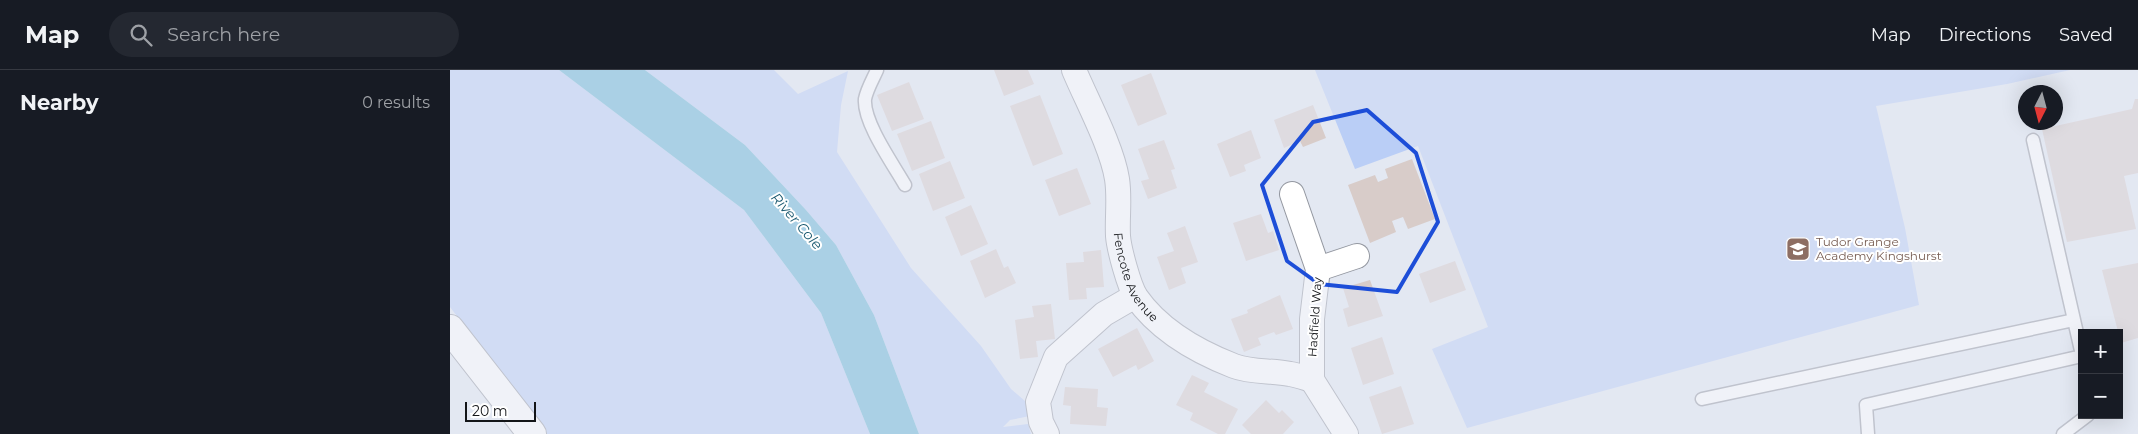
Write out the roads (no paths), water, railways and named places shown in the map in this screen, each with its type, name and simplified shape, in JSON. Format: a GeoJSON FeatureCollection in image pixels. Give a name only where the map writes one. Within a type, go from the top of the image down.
{"type":"FeatureCollection","features":[{"type":"Feature","properties":{"kind":"street","name":"Fencote Avenue"},"geometry":{"type":"LineString","coordinates":[[1074,70],[1112,161],[1117,178],[1118,236],[1123,260],[1135,296],[1157,320],[1180,338],[1208,355],[1236,367],[1266,373],[1290,374],[1312,380]]}},
{"type":"Feature","properties":{"kind":"street","name":"Hadfield Way"},"geometry":{"type":"LineString","coordinates":[[1292,194],[1318,269],[1312,319],[1312,380]]}},
{"type":"Feature","properties":{"kind":"street"},"geometry":{"type":"LineString","coordinates":[[1318,269],[1357,256]]}},
{"type":"Feature","properties":{"kind":"street"},"geometry":{"type":"LineString","coordinates":[[1047,434],[1041,422],[1038,402],[1056,357],[1104,314],[1135,296]]}},
{"type":"Feature","properties":{"kind":"street"},"geometry":{"type":"LineString","coordinates":[[450,329],[532,434]]}},
{"type":"Feature","properties":{"kind":"street"},"geometry":{"type":"LineString","coordinates":[[1312,380],[1346,434]]}},
{"type":"Feature","properties":{"kind":"lane"},"geometry":{"type":"LineString","coordinates":[[877,70],[865,100],[866,110],[871,124],[905,184]]}},
{"type":"Feature","properties":{"kind":"lane"},"geometry":{"type":"LineString","coordinates":[[2033,140],[2078,338]]}},
{"type":"Feature","properties":{"kind":"lane"},"geometry":{"type":"LineString","coordinates":[[1702,399],[2074,320]]}},
{"type":"Feature","properties":{"kind":"lane"},"geometry":{"type":"LineString","coordinates":[[1868,434],[1866,405],[2078,357]]}},
{"type":"Feature","properties":{"kind":"lane"},"geometry":{"type":"LineString","coordinates":[[2063,434],[2083,419]]}},
{"type":"Feature","properties":{"kind":"water","name":"River Cole"},"geometry":{"type":"Polygon","coordinates":[[[559,70],[645,70],[745,145],[836,245],[874,315],[919,434],[870,434],[821,313],[744,210],[559,70]]]}},
{"type":"Feature","properties":{"kind":"place","name":"Tudor Grange Academy Kingshurst"},"geometry":{"type":"Point","coordinates":[1798,249]}}]}
